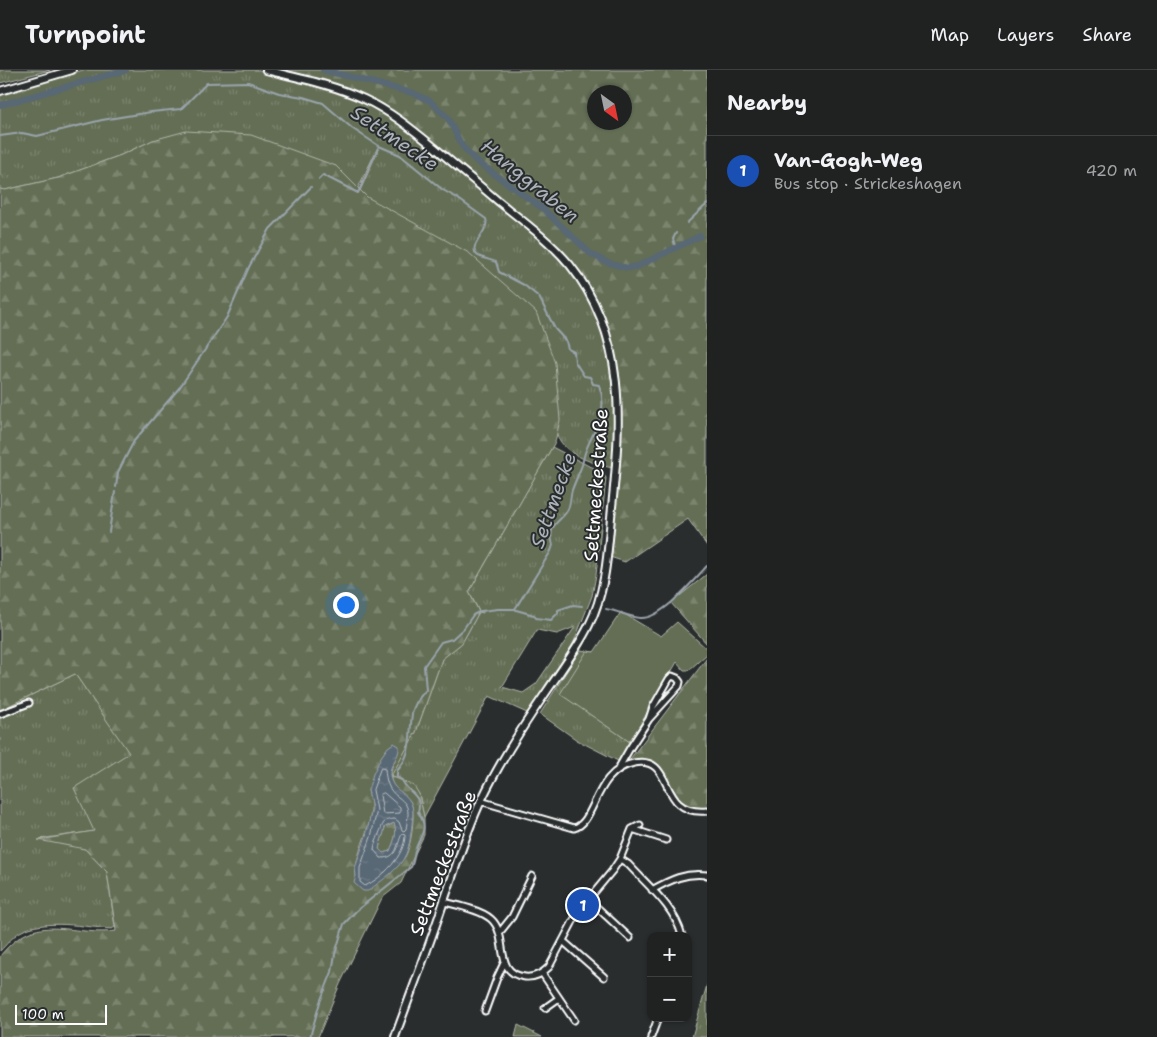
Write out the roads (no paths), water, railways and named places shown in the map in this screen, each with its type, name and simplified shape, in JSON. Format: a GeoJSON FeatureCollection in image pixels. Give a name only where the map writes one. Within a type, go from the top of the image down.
{"type":"FeatureCollection","features":[{"type":"Feature","properties":{"kind":"street"},"geometry":{"type":"LineString","coordinates":[[0,91],[72,70]]}},
{"type":"Feature","properties":{"kind":"street","name":"Settmeckestraße"},"geometry":{"type":"LineString","coordinates":[[266,70],[358,96],[382,108],[400,120],[558,252],[570,265],[588,291],[606,330],[615,369],[618,434],[607,556],[596,607],[589,625],[570,658],[503,757],[480,801],[395,1037]]}},
{"type":"Feature","properties":{"kind":"street"},"geometry":{"type":"LineString","coordinates":[[480,801],[574,828],[582,824],[604,783],[618,769],[649,719],[679,686],[680,682],[677,678],[672,676],[669,679],[653,707],[649,719]]}},
{"type":"Feature","properties":{"kind":"street"},"geometry":{"type":"LineString","coordinates":[[0,714],[30,702]]}},
{"type":"Feature","properties":{"kind":"street"},"geometry":{"type":"LineString","coordinates":[[618,769],[636,763],[655,766],[677,803],[687,810],[707,811]]}},
{"type":"Feature","properties":{"kind":"street"},"geometry":{"type":"LineString","coordinates":[[444,902],[492,919],[500,932],[504,963],[510,970],[522,977],[535,976],[549,967],[578,912],[620,859],[632,829],[640,825]]}},
{"type":"Feature","properties":{"kind":"street"},"geometry":{"type":"LineString","coordinates":[[632,829],[666,840]]}},
{"type":"Feature","properties":{"kind":"street"},"geometry":{"type":"LineString","coordinates":[[620,859],[628,864],[675,916],[681,932]]}},
{"type":"Feature","properties":{"kind":"street"},"geometry":{"type":"LineString","coordinates":[[652,890],[678,877],[696,874],[707,875]]}},
{"type":"Feature","properties":{"kind":"street"},"geometry":{"type":"LineString","coordinates":[[500,932],[512,917],[532,876]]}},
{"type":"Feature","properties":{"kind":"street"},"geometry":{"type":"LineString","coordinates":[[588,899],[630,938]]}},
{"type":"Feature","properties":{"kind":"street"},"geometry":{"type":"LineString","coordinates":[[563,941],[604,978]]}},
{"type":"Feature","properties":{"kind":"street"},"geometry":{"type":"LineString","coordinates":[[485,1011],[494,984],[504,963]]}},
{"type":"Feature","properties":{"kind":"street"},"geometry":{"type":"LineString","coordinates":[[542,973],[574,1020]]}},
{"type":"Feature","properties":{"kind":"street"},"geometry":{"type":"LineString","coordinates":[[544,1008],[559,998]]}},
{"type":"Feature","properties":{"kind":"street"},"geometry":{"type":"LineString","coordinates":[[651,1037],[657,1022]]}},
{"type":"Feature","properties":{"kind":"water"},"geometry":{"type":"Polygon","coordinates":[[[394,743],[399,746],[390,775],[395,787],[407,797],[413,809],[410,839],[406,854],[399,865],[368,891],[363,891],[354,883],[356,876],[355,868],[366,836],[372,809],[368,790],[373,774],[388,747],[394,743]],[[394,823],[385,827],[379,849],[383,853],[390,851],[396,830],[394,823]]]}},
{"type":"Feature","properties":{"kind":"waterway","name":"Hanggraben"},"geometry":{"type":"LineString","coordinates":[[0,105],[126,70]]}},
{"type":"Feature","properties":{"kind":"waterway","name":"Hanggraben"},"geometry":{"type":"LineString","coordinates":[[323,70],[413,93],[430,101],[448,118],[462,146],[476,161],[542,208],[591,254],[606,262],[628,268],[638,266],[700,236]]}},
{"type":"Feature","properties":{"kind":"waterway","name":"Settmecke"},"geometry":{"type":"LineString","coordinates":[[0,136],[22,133],[37,136],[102,120],[181,109],[207,83],[248,82],[279,93],[323,103],[353,129],[379,146],[400,155],[443,190],[486,219],[485,228],[475,247],[477,255],[496,262],[499,272],[524,285],[539,297],[555,329],[566,341],[568,349],[574,352],[575,362],[584,376],[590,377],[593,384],[599,385],[602,394],[602,411],[585,452],[572,490],[569,507],[553,527],[551,551],[515,609],[481,611],[473,615],[464,628],[452,639],[441,642],[424,666],[426,690],[414,708],[408,751],[397,771],[397,777],[402,780],[418,801],[418,812],[422,818],[423,832],[411,867],[356,911],[344,924],[332,972],[320,1002],[310,1037]]}},
{"type":"Feature","properties":{"kind":"waterway"},"geometry":{"type":"LineString","coordinates":[[319,179],[323,175],[358,193],[379,146]]}},
{"type":"Feature","properties":{"kind":"waterway"},"geometry":{"type":"LineString","coordinates":[[116,487],[118,472],[134,441],[180,387],[227,317],[249,267],[270,229],[311,187]]}},
{"type":"Feature","properties":{"kind":"waterway"},"geometry":{"type":"LineString","coordinates":[[687,223],[707,204]]}},
{"type":"Feature","properties":{"kind":"waterway"},"geometry":{"type":"LineString","coordinates":[[676,233],[673,239],[676,249]]}},
{"type":"Feature","properties":{"kind":"waterway"},"geometry":{"type":"LineString","coordinates":[[109,532],[115,492]]}},
{"type":"Feature","properties":{"kind":"waterway"},"geometry":{"type":"LineString","coordinates":[[606,609],[640,618],[648,617],[667,606],[707,566]]}},
{"type":"Feature","properties":{"kind":"waterway"},"geometry":{"type":"LineString","coordinates":[[516,610],[534,615],[536,618],[551,620],[558,613],[558,610],[573,605],[582,606]]}},
{"type":"Feature","properties":{"kind":"place","name":"Van-Gogh-Weg"},"geometry":{"type":"Point","coordinates":[583,905]}}]}
